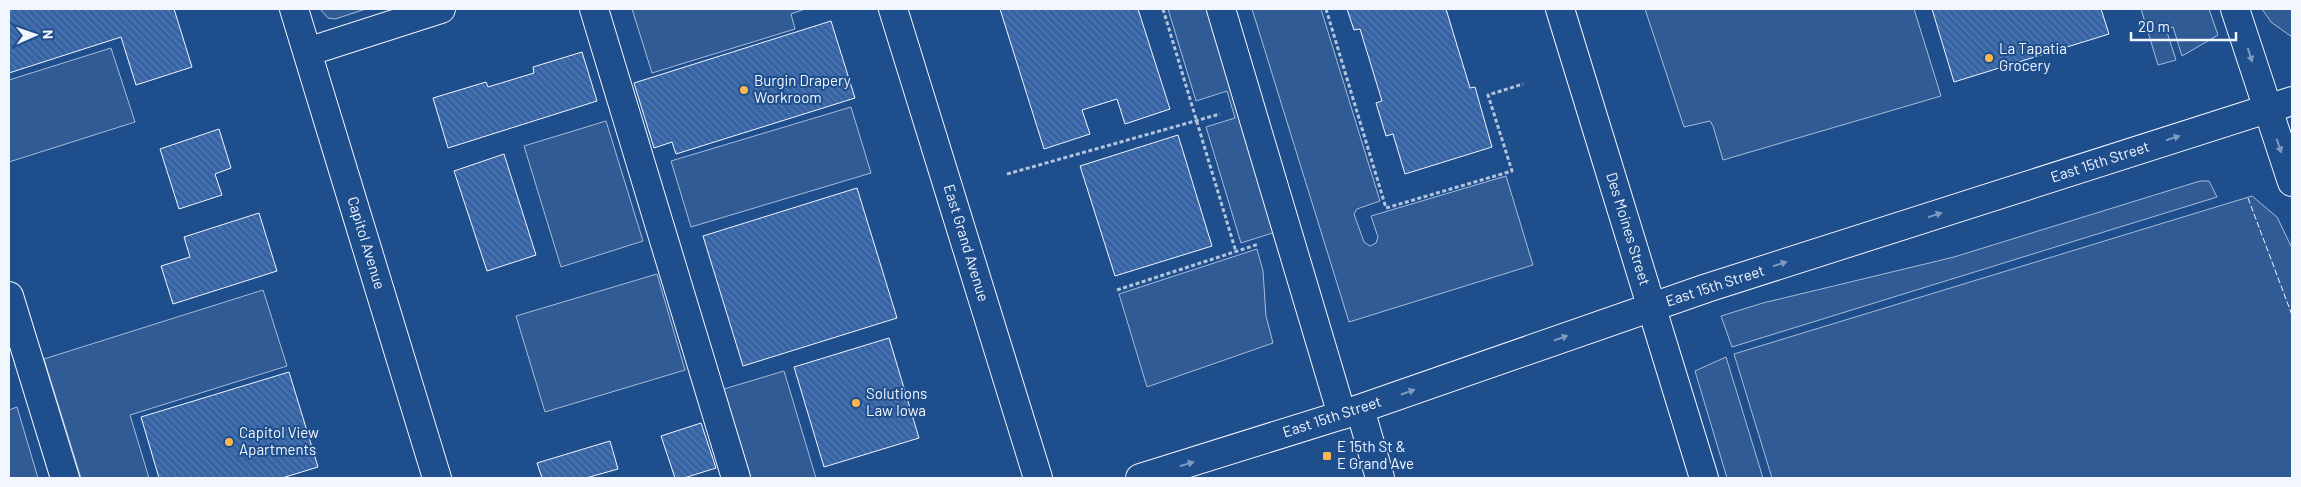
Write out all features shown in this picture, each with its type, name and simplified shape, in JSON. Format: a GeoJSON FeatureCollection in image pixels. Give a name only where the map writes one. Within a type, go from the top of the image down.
{"type":"FeatureCollection","features":[{"type":"Feature","properties":{"kind":"main road","name":"Capitol Avenue"},"geometry":{"type":"LineString","coordinates":[[294,9],[437,478]]}},
{"type":"Feature","properties":{"kind":"main road"},"geometry":{"type":"LineString","coordinates":[[307,52],[441,9]]}},
{"type":"Feature","properties":{"kind":"main road"},"geometry":{"type":"LineString","coordinates":[[594,9],[736,478]]}},
{"type":"Feature","properties":{"kind":"main road","name":"East Grand Avenue"},"geometry":{"type":"LineString","coordinates":[[893,9],[1038,478]]}},
{"type":"Feature","properties":{"kind":"main road"},"geometry":{"type":"LineString","coordinates":[[1221,9],[1351,412],[1380,478]]}},
{"type":"Feature","properties":{"kind":"main road","name":"Des Moines Street"},"geometry":{"type":"LineString","coordinates":[[1560,9],[1704,478]]}},
{"type":"Feature","properties":{"kind":"main road"},"geometry":{"type":"LineString","coordinates":[[2235,9],[2292,182]]}},
{"type":"Feature","properties":{"kind":"main road","name":"East 15th Street"},"geometry":{"type":"LineString","coordinates":[[1140,478],[1351,412],[1651,307],[2292,101]]}},
{"type":"Feature","properties":{"kind":"main road"},"geometry":{"type":"LineString","coordinates":[[9,296],[65,478]]}},
{"type":"Feature","properties":{"kind":"path"},"geometry":{"type":"LineString","coordinates":[[1163,9],[1236,252]]}},
{"type":"Feature","properties":{"kind":"path"},"geometry":{"type":"LineString","coordinates":[[1326,9],[1386,208],[1512,171],[1488,95],[1523,84]]}},
{"type":"Feature","properties":{"kind":"path"},"geometry":{"type":"LineString","coordinates":[[1007,174],[1222,114]]}},
{"type":"Feature","properties":{"kind":"path"},"geometry":{"type":"LineString","coordinates":[[1117,290],[1260,244]]}},
{"type":"Feature","properties":{"kind":"shaded area"},"geometry":{"type":"Polygon","coordinates":[[[320,9],[366,9],[335,19],[328,18],[320,9]]]}},
{"type":"Feature","properties":{"kind":"shaded area"},"geometry":{"type":"Polygon","coordinates":[[[632,9],[805,9],[791,14],[795,29],[652,73],[632,9]]]}},
{"type":"Feature","properties":{"kind":"shaded area"},"geometry":{"type":"Polygon","coordinates":[[[1168,9],[1217,9],[1285,229],[1241,243],[1206,127],[1235,118],[1227,91],[1196,101],[1168,9]]]}},
{"type":"Feature","properties":{"kind":"shaded area"},"geometry":{"type":"Polygon","coordinates":[[[1252,9],[1321,9],[1380,201],[1357,209],[1354,214],[1364,242],[1370,246],[1376,243],[1378,237],[1371,216],[1506,176],[1533,265],[1349,322],[1252,9]]]}},
{"type":"Feature","properties":{"kind":"shaded area"},"geometry":{"type":"Polygon","coordinates":[[[1645,9],[1914,9],[1941,96],[1723,160],[1710,121],[1684,127],[1645,9]]]}},
{"type":"Feature","properties":{"kind":"shaded area"},"geometry":{"type":"Polygon","coordinates":[[[2141,9],[2209,9],[2218,35],[2182,56],[2173,27],[2166,29],[2176,60],[2158,65],[2141,9]]]}},
{"type":"Feature","properties":{"kind":"shaded area"},"geometry":{"type":"Polygon","coordinates":[[[2262,9],[2292,9],[2292,37],[2271,22],[2262,9]]]}},
{"type":"Feature","properties":{"kind":"shaded area"},"geometry":{"type":"Polygon","coordinates":[[[111,48],[135,122],[9,162],[9,80],[111,48]]]}},
{"type":"Feature","properties":{"kind":"shaded area"},"geometry":{"type":"Polygon","coordinates":[[[851,107],[871,173],[691,227],[671,161],[851,107]]]}},
{"type":"Feature","properties":{"kind":"shaded area"},"geometry":{"type":"Polygon","coordinates":[[[606,121],[643,241],[561,267],[524,146],[606,121]]]}},
{"type":"Feature","properties":{"kind":"shaded area"},"geometry":{"type":"Polygon","coordinates":[[[2200,181],[2209,181],[2217,197],[1732,347],[1721,316],[1763,303],[1954,257],[2200,181]]]}},
{"type":"Feature","properties":{"kind":"shaded area"},"geometry":{"type":"Polygon","coordinates":[[[2252,196],[2277,217],[2292,248],[2292,478],[1772,478],[1734,354],[2252,196]]]}},
{"type":"Feature","properties":{"kind":"shaded area"},"geometry":{"type":"Polygon","coordinates":[[[1257,249],[1263,271],[1266,316],[1273,343],[1147,387],[1119,294],[1257,249]]]}},
{"type":"Feature","properties":{"kind":"shaded area"},"geometry":{"type":"Polygon","coordinates":[[[657,274],[685,370],[545,412],[516,316],[657,274]]]}},
{"type":"Feature","properties":{"kind":"shaded area"},"geometry":{"type":"Polygon","coordinates":[[[263,290],[287,366],[130,415],[149,478],[81,478],[44,359],[263,290]]]}},
{"type":"Feature","properties":{"kind":"shaded area"},"geometry":{"type":"Polygon","coordinates":[[[1726,357],[1763,478],[1727,478],[1695,371],[1726,357]]]}},
{"type":"Feature","properties":{"kind":"shaded area"},"geometry":{"type":"Polygon","coordinates":[[[784,371],[816,478],[751,478],[724,389],[784,371]]]}},
{"type":"Feature","properties":{"kind":"shaded area"},"geometry":{"type":"Polygon","coordinates":[[[17,407],[38,478],[9,478],[9,410],[17,407]]]}},
{"type":"Feature","properties":{"kind":"building"},"geometry":{"type":"Polygon","coordinates":[[[9,9],[174,9],[192,67],[136,85],[121,37],[9,73],[9,9]]]}},
{"type":"Feature","properties":{"kind":"building"},"geometry":{"type":"Polygon","coordinates":[[[1000,9],[1138,9],[1170,109],[1125,124],[1117,99],[1082,110],[1090,134],[1044,149],[1000,9]]]}},
{"type":"Feature","properties":{"kind":"building"},"geometry":{"type":"Polygon","coordinates":[[[1347,9],[1446,9],[1470,88],[1475,87],[1492,147],[1405,174],[1393,134],[1386,136],[1376,103],[1382,101],[1360,29],[1354,30],[1347,9]]]}},
{"type":"Feature","properties":{"kind":"building","name":"La Tapatia Grocery"},"geometry":{"type":"Polygon","coordinates":[[[1932,9],[2101,9],[2109,34],[1954,82],[1932,9]]]}},
{"type":"Feature","properties":{"kind":"building","name":"Burgin Drapery Workroom"},"geometry":{"type":"Polygon","coordinates":[[[831,21],[855,98],[676,154],[672,142],[654,148],[634,83],[831,21]]]}},
{"type":"Feature","properties":{"kind":"building"},"geometry":{"type":"Polygon","coordinates":[[[582,52],[597,101],[448,148],[433,98],[486,82],[488,87],[534,73],[533,67],[582,52]]]}},
{"type":"Feature","properties":{"kind":"building"},"geometry":{"type":"Polygon","coordinates":[[[219,129],[231,168],[215,174],[222,195],[179,209],[160,149],[219,129]]]}},
{"type":"Feature","properties":{"kind":"building"},"geometry":{"type":"Polygon","coordinates":[[[1178,135],[1212,246],[1115,276],[1080,166],[1178,135]]]}},
{"type":"Feature","properties":{"kind":"building"},"geometry":{"type":"Polygon","coordinates":[[[504,154],[536,255],[487,271],[454,171],[504,154]]]}},
{"type":"Feature","properties":{"kind":"building"},"geometry":{"type":"Polygon","coordinates":[[[857,188],[897,318],[743,366],[703,236],[857,188]]]}},
{"type":"Feature","properties":{"kind":"building"},"geometry":{"type":"Polygon","coordinates":[[[259,213],[277,271],[173,304],[161,266],[190,257],[184,237],[259,213]]]}},
{"type":"Feature","properties":{"kind":"building","name":"Solutions Law Iowa"},"geometry":{"type":"Polygon","coordinates":[[[889,338],[919,438],[824,467],[794,367],[889,338]]]}},
{"type":"Feature","properties":{"kind":"building","name":"Capitol View Apartments"},"geometry":{"type":"Polygon","coordinates":[[[289,372],[318,467],[282,478],[159,478],[141,417],[289,372]]]}},
{"type":"Feature","properties":{"kind":"building"},"geometry":{"type":"Polygon","coordinates":[[[701,423],[716,468],[684,478],[675,478],[661,436],[701,423]]]}},
{"type":"Feature","properties":{"kind":"building"},"geometry":{"type":"Polygon","coordinates":[[[610,441],[618,469],[586,478],[542,478],[537,463],[610,441]]]}},
{"type":"Feature","properties":{"kind":"fence"},"geometry":{"type":"LineString","coordinates":[[2248,198],[2292,315]]}},
{"type":"Feature","properties":{"kind":"place","name":"La Tapatia Grocery"},"geometry":{"type":"Point","coordinates":[1989,58]}},
{"type":"Feature","properties":{"kind":"place","name":"Burgin Drapery Workroom"},"geometry":{"type":"Point","coordinates":[744,90]}},
{"type":"Feature","properties":{"kind":"place","name":"Solutions Law Iowa"},"geometry":{"type":"Point","coordinates":[856,403]}},
{"type":"Feature","properties":{"kind":"place","name":"Capitol View Apartments"},"geometry":{"type":"Point","coordinates":[229,442]}},
{"type":"Feature","properties":{"kind":"place","name":"E 15th St & E Grand Ave"},"geometry":{"type":"Point","coordinates":[1327,456]}}]}
